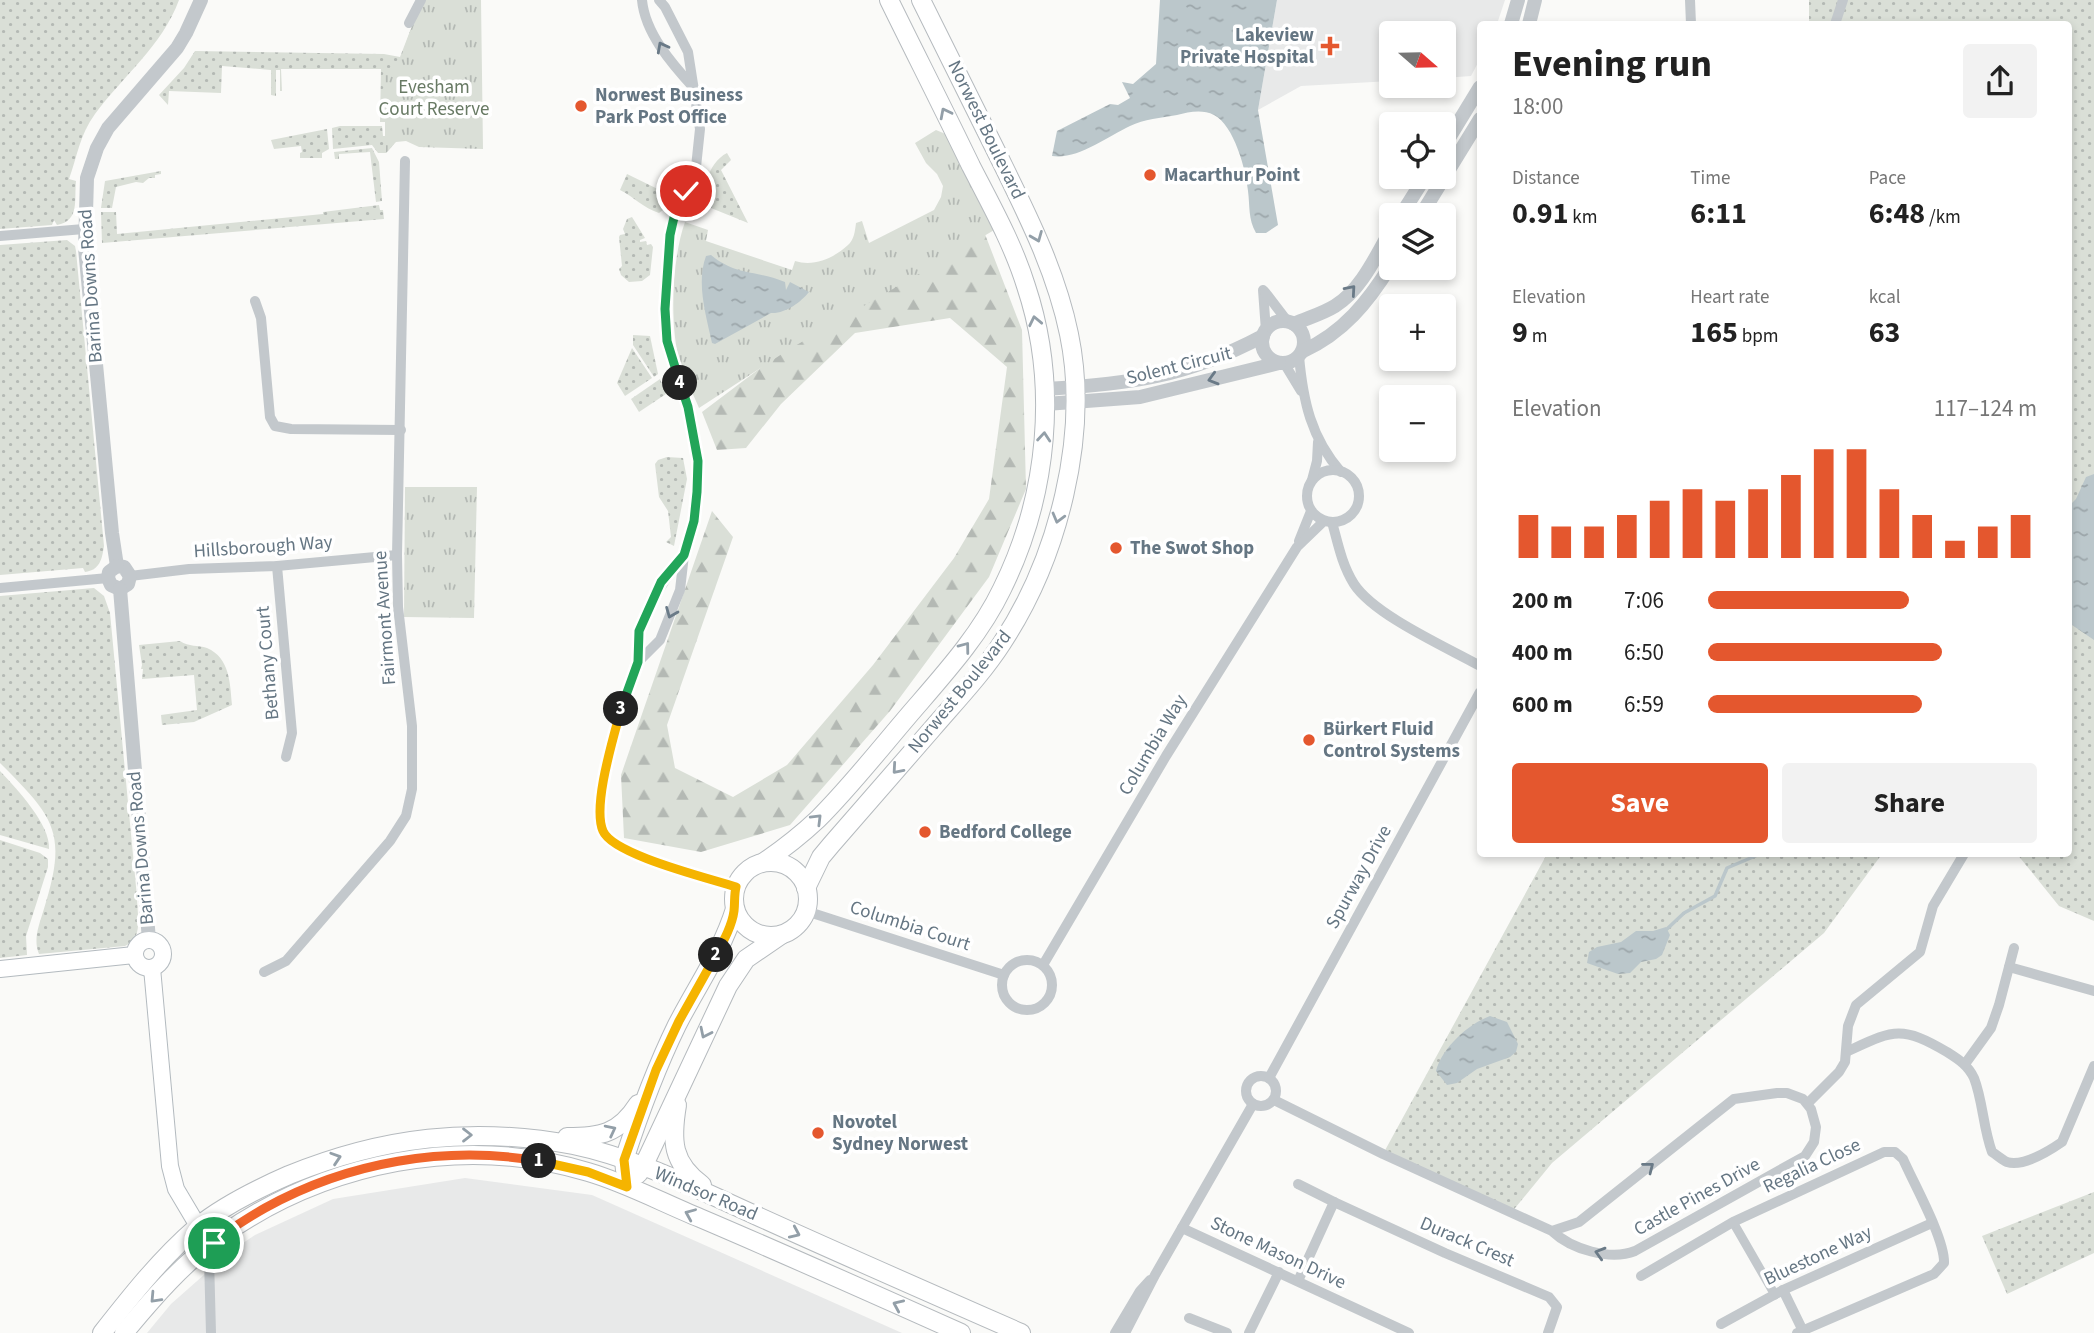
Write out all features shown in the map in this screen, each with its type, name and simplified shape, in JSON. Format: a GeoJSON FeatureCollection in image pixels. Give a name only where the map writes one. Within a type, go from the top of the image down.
{"type":"FeatureCollection","features":[{"type":"Feature","properties":{"kind":"main road","name":"Norwest Boulevard"},"geometry":{"type":"LineString","coordinates":[[764,862],[818,819],[945,673],[988,613],[1016,558],[1034,505],[1041,467],[1046,396],[1034,318],[1019,266],[889,0]]}},
{"type":"Feature","properties":{"kind":"main road","name":"Norwest Boulevard"},"geometry":{"type":"LineString","coordinates":[[806,888],[826,851],[968,688],[1001,645],[1039,577],[1067,483],[1075,395],[1068,331],[1042,248],[921,0]]}},
{"type":"Feature","properties":{"kind":"main road"},"geometry":{"type":"LineString","coordinates":[[627,1187],[643,1167],[728,986],[746,959],[780,935],[792,930],[806,911],[806,888],[800,876],[793,869],[777,862],[764,862],[746,872],[736,887],[734,909],[739,919],[752,930],[764,935],[780,935]]}},
{"type":"Feature","properties":{"kind":"main road"},"geometry":{"type":"LineString","coordinates":[[519,1138],[593,1136],[611,1131],[634,1112],[679,1021],[724,940],[734,909]]}},
{"type":"Feature","properties":{"kind":"main road"},"geometry":{"type":"LineString","coordinates":[[134,955],[138,945],[149,940],[156,942],[163,952],[161,961],[152,968]]}},
{"type":"Feature","properties":{"kind":"main road"},"geometry":{"type":"LineString","coordinates":[[134,955],[140,965],[152,968]]}},
{"type":"Feature","properties":{"kind":"main road"},"geometry":{"type":"LineString","coordinates":[[0,968],[134,955]]}},
{"type":"Feature","properties":{"kind":"main road"},"geometry":{"type":"LineString","coordinates":[[152,968],[170,1166],[176,1189],[198,1226],[209,1229],[264,1208]]}},
{"type":"Feature","properties":{"kind":"main road"},"geometry":{"type":"LineString","coordinates":[[627,1187],[624,1160],[656,1070]]}},
{"type":"Feature","properties":{"kind":"main road"},"geometry":{"type":"LineString","coordinates":[[682,1081],[674,1127],[677,1158],[692,1178],[733,1206]]}},
{"type":"Feature","properties":{"kind":"main road","name":"Windsor Road"},"geometry":{"type":"LineString","coordinates":[[102,1333],[167,1256],[198,1226],[231,1204],[308,1167],[376,1146],[452,1135],[492,1135],[574,1145],[624,1160],[1020,1333]]}},
{"type":"Feature","properties":{"kind":"main road","name":"Windsor Road"},"geometry":{"type":"LineString","coordinates":[[124,1333],[158,1294],[219,1237],[264,1208],[314,1185],[344,1175],[425,1156],[455,1154],[517,1157],[588,1172],[961,1333]]}},
{"type":"Feature","properties":{"kind":"street","name":"Barina Downs Road"},"geometry":{"type":"LineString","coordinates":[[117,566],[110,519],[84,229],[87,178],[97,148],[108,128],[177,48],[201,0]]}},
{"type":"Feature","properties":{"kind":"street"},"geometry":{"type":"LineString","coordinates":[[409,23],[421,0]]}},
{"type":"Feature","properties":{"kind":"street"},"geometry":{"type":"LineString","coordinates":[[642,0],[643,12],[669,61],[694,88]]}},
{"type":"Feature","properties":{"kind":"street"},"geometry":{"type":"LineString","coordinates":[[638,662],[660,640],[680,590],[684,555],[694,521],[698,461],[688,407],[667,341],[665,309],[672,223],[691,181],[699,155],[700,129],[688,52],[659,0]]}},
{"type":"Feature","properties":{"kind":"street"},"geometry":{"type":"LineString","coordinates":[[1512,21],[1518,0]]}},
{"type":"Feature","properties":{"kind":"street"},"geometry":{"type":"LineString","coordinates":[[1530,21],[1535,0]]}},
{"type":"Feature","properties":{"kind":"street"},"geometry":{"type":"LineString","coordinates":[[1690,0],[1691,21]]}},
{"type":"Feature","properties":{"kind":"street"},"geometry":{"type":"LineString","coordinates":[[1836,21],[1843,0]]}},
{"type":"Feature","properties":{"kind":"street"},"geometry":{"type":"LineString","coordinates":[[1456,126],[1477,92]]}},
{"type":"Feature","properties":{"kind":"street"},"geometry":{"type":"LineString","coordinates":[[1429,203],[1477,124]]}},
{"type":"Feature","properties":{"kind":"street","name":"Fairmont Avenue"},"geometry":{"type":"LineString","coordinates":[[264,972],[286,961],[390,841],[406,816],[412,789],[413,756],[398,607],[397,555],[405,161]]}},
{"type":"Feature","properties":{"kind":"street"},"geometry":{"type":"LineString","coordinates":[[0,236],[84,229]]}},
{"type":"Feature","properties":{"kind":"street"},"geometry":{"type":"LineString","coordinates":[[1264,334],[1279,322],[1291,323],[1324,312],[1345,298],[1359,282],[1379,250]]}},
{"type":"Feature","properties":{"kind":"street"},"geometry":{"type":"LineString","coordinates":[[1282,363],[1327,338],[1359,311],[1381,280]]}},
{"type":"Feature","properties":{"kind":"street"},"geometry":{"type":"LineString","coordinates":[[1304,397],[1282,363],[1273,360],[1264,350],[1263,290],[1303,336],[1301,354],[1304,397],[1318,442],[1341,472],[1357,487],[1358,502],[1349,517],[1328,522]]}},
{"type":"Feature","properties":{"kind":"street"},"geometry":{"type":"LineString","coordinates":[[255,301],[261,318],[270,417],[275,426],[291,429],[401,430]]}},
{"type":"Feature","properties":{"kind":"street","name":"Solent Circuit"},"geometry":{"type":"LineString","coordinates":[[1075,395],[1169,374],[1230,354],[1264,334]]}},
{"type":"Feature","properties":{"kind":"street","name":"Solent Circuit"},"geometry":{"type":"LineString","coordinates":[[1046,396],[1075,395],[1122,400],[1158,394],[1249,369],[1282,363]]}},
{"type":"Feature","properties":{"kind":"street"},"geometry":{"type":"LineString","coordinates":[[1318,442],[1317,461],[1307,496],[1311,511],[1328,522],[1344,566],[1355,586],[1369,601],[1477,664]]}},
{"type":"Feature","properties":{"kind":"street"},"geometry":{"type":"LineString","coordinates":[[1312,480],[1325,472],[1341,472]]}},
{"type":"Feature","properties":{"kind":"street","name":"Columbia Way"},"geometry":{"type":"LineString","coordinates":[[1043,965],[1166,756],[1297,547],[1311,511]]}},
{"type":"Feature","properties":{"kind":"street","name":"Columbia Way"},"geometry":{"type":"LineString","coordinates":[[1297,547],[1328,522]]}},
{"type":"Feature","properties":{"kind":"street","name":"Hillsborough Way"},"geometry":{"type":"LineString","coordinates":[[130,576],[189,569],[277,566],[397,555]]}},
{"type":"Feature","properties":{"kind":"street"},"geometry":{"type":"LineString","coordinates":[[684,555],[661,582],[639,631],[638,662],[612,741],[600,805],[602,830],[607,839],[631,853],[736,887]]}},
{"type":"Feature","properties":{"kind":"street"},"geometry":{"type":"LineString","coordinates":[[117,566],[124,567],[130,576],[128,584],[120,589],[111,585],[108,578],[109,572],[117,566]]}},
{"type":"Feature","properties":{"kind":"street","name":"Bethany Court"},"geometry":{"type":"LineString","coordinates":[[277,566],[292,733],[286,757]]}},
{"type":"Feature","properties":{"kind":"street"},"geometry":{"type":"LineString","coordinates":[[0,588],[108,578]]}},
{"type":"Feature","properties":{"kind":"street","name":"Barina Downs Road"},"geometry":{"type":"LineString","coordinates":[[120,589],[149,940]]}},
{"type":"Feature","properties":{"kind":"street","name":"Spurway Drive"},"geometry":{"type":"LineString","coordinates":[[1269,1078],[1477,697]]}},
{"type":"Feature","properties":{"kind":"street"},"geometry":{"type":"LineString","coordinates":[[1552,1231],[1579,1222],[1734,1099],[1777,1093],[1798,1096],[1808,1103],[1839,1072],[1844,1062],[1848,1026],[1856,1005],[1920,952],[1933,906],[1962,857]]}},
{"type":"Feature","properties":{"kind":"street","name":"Columbia Court"},"geometry":{"type":"LineString","coordinates":[[806,911],[1004,975]]}},
{"type":"Feature","properties":{"kind":"street"},"geometry":{"type":"LineString","coordinates":[[1965,1064],[1991,1027],[2000,1005],[2014,948]]}},
{"type":"Feature","properties":{"kind":"street"},"geometry":{"type":"LineString","coordinates":[[1021,960],[1035,960],[1043,965],[1052,977],[1053,988],[1047,1002],[1036,1009],[1021,1010],[1010,1004],[1003,991],[1004,975],[1013,964],[1021,960]]}},
{"type":"Feature","properties":{"kind":"street"},"geometry":{"type":"LineString","coordinates":[[2009,967],[2094,991]]}},
{"type":"Feature","properties":{"kind":"street"},"geometry":{"type":"LineString","coordinates":[[1846,1052],[1881,1035],[1912,1035],[1926,1039],[1965,1064],[1973,1075],[1992,1152],[2007,1162],[2016,1163],[2062,1142],[2094,1066]]}},
{"type":"Feature","properties":{"kind":"street"},"geometry":{"type":"LineString","coordinates":[[1254,1078],[1269,1078],[1276,1090],[1274,1100],[1259,1107],[1253,1104],[1247,1095],[1247,1085],[1254,1078]]}},
{"type":"Feature","properties":{"kind":"street","name":"Castle Pines Drive"},"geometry":{"type":"LineString","coordinates":[[1274,1100],[1552,1231],[1559,1238],[1604,1255],[1619,1256],[1635,1251],[1805,1156],[1816,1135],[1808,1103]]}},
{"type":"Feature","properties":{"kind":"street"},"geometry":{"type":"LineString","coordinates":[[1182,1228],[1253,1104]]}},
{"type":"Feature","properties":{"kind":"street","name":"Regalia Close"},"geometry":{"type":"LineString","coordinates":[[1641,1276],[1733,1222],[1884,1152],[1895,1152],[1903,1159],[1932,1223],[1944,1252],[1944,1263],[1934,1274],[1800,1332]]}},
{"type":"Feature","properties":{"kind":"street","name":"Durack Crest"},"geometry":{"type":"LineString","coordinates":[[1298,1184],[1445,1253],[1549,1297],[1557,1307],[1548,1333]]}},
{"type":"Feature","properties":{"kind":"street"},"geometry":{"type":"LineString","coordinates":[[1298,1281],[1334,1202]]}},
{"type":"Feature","properties":{"kind":"street"},"geometry":{"type":"LineString","coordinates":[[1733,1222],[1779,1292],[1800,1332]]}},
{"type":"Feature","properties":{"kind":"street","name":"Bluestone Way"},"geometry":{"type":"LineString","coordinates":[[1721,1324],[1779,1292],[1932,1223]]}},
{"type":"Feature","properties":{"kind":"street","name":"Stone Mason Drive"},"geometry":{"type":"LineString","coordinates":[[1125,1333],[1154,1275],[1182,1228],[1409,1333]]}},
{"type":"Feature","properties":{"kind":"street"},"geometry":{"type":"LineString","coordinates":[[211,1333],[209,1258],[219,1237]]}},
{"type":"Feature","properties":{"kind":"street"},"geometry":{"type":"LineString","coordinates":[[1249,1333],[1279,1272]]}},
{"type":"Feature","properties":{"kind":"street","name":"Stone Mason Drive"},"geometry":{"type":"LineString","coordinates":[[1115,1333],[1140,1291],[1154,1275]]}},
{"type":"Feature","properties":{"kind":"street"},"geometry":{"type":"LineString","coordinates":[[1189,1318],[1227,1333]]}},
{"type":"Feature","properties":{"kind":"shaded area","name":"Lakeview Private Hospital"},"geometry":{"type":"Polygon","coordinates":[[[1277,0],[1505,0],[1498,21],[1477,21],[1477,65],[1471,76],[1456,77],[1456,21],[1379,21],[1379,82],[1301,86],[1258,110],[1277,0]]]}},
{"type":"Feature","properties":{"kind":"shaded area"},"geometry":{"type":"Polygon","coordinates":[[[465,1178],[592,1195],[902,1333],[147,1333],[171,1304],[231,1251],[255,1235],[333,1199],[465,1178]]]}},
{"type":"Feature","properties":{"kind":"green space"},"geometry":{"type":"Polygon","coordinates":[[[0,0],[179,0],[163,32],[90,122],[69,179],[76,181],[73,214],[64,223],[57,225],[54,220],[52,225],[0,229],[0,0]]]}},
{"type":"Feature","properties":{"kind":"green space","name":"Evesham Court Reserve"},"geometry":{"type":"Polygon","coordinates":[[[426,0],[481,0],[483,149],[419,147],[406,141],[396,142],[386,153],[385,73],[401,57],[412,26],[426,0]]]}},
{"type":"Feature","properties":{"kind":"green space"},"geometry":{"type":"Polygon","coordinates":[[[1809,0],[2094,0],[2094,921],[2059,906],[2019,857],[2072,857],[2072,21],[1809,21],[1809,0]]]}},
{"type":"Feature","properties":{"kind":"green space"},"geometry":{"type":"Polygon","coordinates":[[[412,26],[393,132],[394,144],[386,153],[378,153],[372,145],[333,149],[332,128],[340,126],[382,126],[385,136],[385,122],[380,122],[381,69],[281,69],[282,91],[280,70],[276,70],[276,96],[271,95],[271,70],[222,66],[221,93],[169,91],[168,105],[159,95],[184,68],[195,51],[384,54],[400,57],[412,26]]]}},
{"type":"Feature","properties":{"kind":"green space"},"geometry":{"type":"Polygon","coordinates":[[[327,129],[329,149],[322,153],[322,158],[300,158],[301,146],[274,149],[271,140],[327,129]]]}},
{"type":"Feature","properties":{"kind":"green space"},"geometry":{"type":"Polygon","coordinates":[[[936,130],[948,135],[996,229],[788,350],[699,408],[682,369],[674,330],[675,272],[685,222],[708,230],[706,241],[792,270],[795,261],[809,263],[823,260],[850,243],[856,223],[862,221],[869,243],[934,210],[943,186],[915,143],[936,130]]]}},
{"type":"Feature","properties":{"kind":"green space"},"geometry":{"type":"Polygon","coordinates":[[[372,148],[379,162],[382,201],[376,202],[370,152],[339,154],[339,159],[335,159],[334,152],[372,148]]]}},
{"type":"Feature","properties":{"kind":"green space"},"geometry":{"type":"Polygon","coordinates":[[[727,153],[731,160],[721,170],[748,223],[706,206],[703,216],[695,214],[710,171],[727,153]]]}},
{"type":"Feature","properties":{"kind":"green space"},"geometry":{"type":"Polygon","coordinates":[[[161,171],[155,178],[149,178],[143,183],[116,187],[112,208],[101,208],[105,181],[161,171]]]}},
{"type":"Feature","properties":{"kind":"green space"},"geometry":{"type":"Polygon","coordinates":[[[627,174],[670,195],[663,210],[659,213],[653,211],[620,190],[627,174]]]}},
{"type":"Feature","properties":{"kind":"green space"},"geometry":{"type":"Polygon","coordinates":[[[966,185],[1022,330],[1026,489],[989,577],[890,711],[790,825],[701,852],[624,838],[621,775],[712,511],[733,537],[667,725],[675,768],[733,797],[787,765],[873,665],[954,558],[989,499],[1007,367],[950,318],[855,333],[781,404],[746,448],[717,450],[702,412],[759,369],[966,185]]]}},
{"type":"Feature","properties":{"kind":"green space"},"geometry":{"type":"Polygon","coordinates":[[[379,205],[384,219],[102,243],[101,212],[116,212],[117,234],[323,214],[379,205]]]}},
{"type":"Feature","properties":{"kind":"green space"},"geometry":{"type":"Polygon","coordinates":[[[632,217],[645,238],[640,242],[646,241],[647,245],[651,244],[653,247],[650,275],[642,281],[629,282],[619,269],[622,266],[619,237],[625,234],[623,229],[627,219],[632,217]]]}},
{"type":"Feature","properties":{"kind":"green space"},"geometry":{"type":"Polygon","coordinates":[[[67,240],[75,246],[76,251],[103,551],[99,563],[90,571],[85,572],[83,568],[0,575],[0,245],[67,240]]]}},
{"type":"Feature","properties":{"kind":"green space"},"geometry":{"type":"Polygon","coordinates":[[[633,335],[650,336],[658,374],[654,377],[633,345],[633,335]]]}},
{"type":"Feature","properties":{"kind":"green space"},"geometry":{"type":"Polygon","coordinates":[[[632,348],[652,378],[625,396],[617,383],[632,348]]]}},
{"type":"Feature","properties":{"kind":"green space"},"geometry":{"type":"Polygon","coordinates":[[[660,379],[666,394],[639,412],[631,399],[660,379]]]}},
{"type":"Feature","properties":{"kind":"green space"},"geometry":{"type":"Polygon","coordinates":[[[667,457],[683,458],[687,479],[674,546],[666,542],[671,537],[668,511],[659,497],[655,464],[667,457]]]}},
{"type":"Feature","properties":{"kind":"green space"},"geometry":{"type":"Polygon","coordinates":[[[405,487],[477,487],[474,618],[404,617],[405,487]]]}},
{"type":"Feature","properties":{"kind":"green space"},"geometry":{"type":"Polygon","coordinates":[[[94,588],[104,596],[110,613],[137,897],[137,932],[125,946],[39,954],[37,933],[51,885],[55,845],[45,814],[0,763],[0,596],[94,588]]]}},
{"type":"Feature","properties":{"kind":"green space"},"geometry":{"type":"Polygon","coordinates":[[[180,641],[207,648],[220,658],[227,672],[232,705],[194,722],[162,725],[161,715],[197,710],[194,675],[142,679],[139,645],[180,641]]]}},
{"type":"Feature","properties":{"kind":"green space"},"geometry":{"type":"Polygon","coordinates":[[[0,771],[39,818],[48,839],[49,849],[0,835],[0,771]]]}},
{"type":"Feature","properties":{"kind":"green space"},"geometry":{"type":"Polygon","coordinates":[[[0,840],[40,853],[48,859],[48,867],[26,936],[27,955],[0,958],[0,840]]]}},
{"type":"Feature","properties":{"kind":"green space"},"geometry":{"type":"Polygon","coordinates":[[[1545,857],[1880,857],[1824,933],[1552,1163],[1511,1213],[1383,1154],[1545,857]]]}},
{"type":"Feature","properties":{"kind":"green space"},"geometry":{"type":"Polygon","coordinates":[[[2094,1192],[2094,1253],[2007,1294],[1982,1236],[2094,1192]]]}},
{"type":"Feature","properties":{"kind":"water"},"geometry":{"type":"Polygon","coordinates":[[[1160,0],[1277,0],[1258,110],[1278,225],[1266,233],[1256,233],[1253,228],[1245,172],[1233,138],[1221,120],[1209,113],[1191,112],[1141,122],[1072,155],[1052,156],[1057,131],[1110,104],[1118,105],[1130,98],[1122,82],[1133,84],[1156,64],[1160,0]]]}},
{"type":"Feature","properties":{"kind":"water"},"geometry":{"type":"Polygon","coordinates":[[[711,255],[738,270],[785,282],[786,290],[790,282],[809,292],[787,309],[771,313],[715,344],[712,343],[702,288],[703,266],[706,256],[711,255]]]}},
{"type":"Feature","properties":{"kind":"water"},"geometry":{"type":"Polygon","coordinates":[[[2094,474],[2094,640],[2072,625],[2072,503],[2086,477],[2094,474]]]}},
{"type":"Feature","properties":{"kind":"water"},"geometry":{"type":"Polygon","coordinates":[[[1666,927],[1670,935],[1662,955],[1641,962],[1630,973],[1618,974],[1587,963],[1589,952],[1597,947],[1621,942],[1636,931],[1653,931],[1666,927]]]}},
{"type":"Feature","properties":{"kind":"water"},"geometry":{"type":"Polygon","coordinates":[[[1490,1016],[1507,1022],[1518,1044],[1516,1052],[1510,1057],[1477,1069],[1457,1083],[1447,1085],[1436,1071],[1439,1062],[1465,1031],[1490,1016]]]}},
{"type":"Feature","properties":{"kind":"waterway"},"geometry":{"type":"LineString","coordinates":[[1667,929],[1684,913],[1715,896],[1727,868],[1753,857]]}},
{"type":"Feature","properties":{"kind":"place","name":"Lakeview Private Hospital"},"geometry":{"type":"Point","coordinates":[1330,46]}},
{"type":"Feature","properties":{"kind":"place","name":"Norwest Business Park Post Office"},"geometry":{"type":"Point","coordinates":[581,106]}},
{"type":"Feature","properties":{"kind":"place","name":"Macarthur Point"},"geometry":{"type":"Point","coordinates":[1150,175]}},
{"type":"Feature","properties":{"kind":"place","name":"The Swot Shop"},"geometry":{"type":"Point","coordinates":[1116,548]}},
{"type":"Feature","properties":{"kind":"place","name":"Bürkert Fluid Control Systems"},"geometry":{"type":"Point","coordinates":[1309,740]}},
{"type":"Feature","properties":{"kind":"place","name":"Bedford College"},"geometry":{"type":"Point","coordinates":[925,832]}},
{"type":"Feature","properties":{"kind":"place","name":"Novotel Sydney Norwest"},"geometry":{"type":"Point","coordinates":[818,1133]}},
{"type":"Feature","properties":{"kind":"route"},"geometry":{"type":"LineString","coordinates":[[214,1243],[264,1208],[314,1185],[382,1165],[425,1156],[455,1154],[517,1157],[588,1172],[627,1187],[624,1160],[656,1070],[679,1021],[724,940],[734,909],[736,887],[631,853],[607,839],[600,819],[602,789],[612,741],[638,662],[639,631],[661,582],[684,555],[694,521],[698,468],[695,435],[667,341],[665,309],[672,223],[686,191]]}}]}
